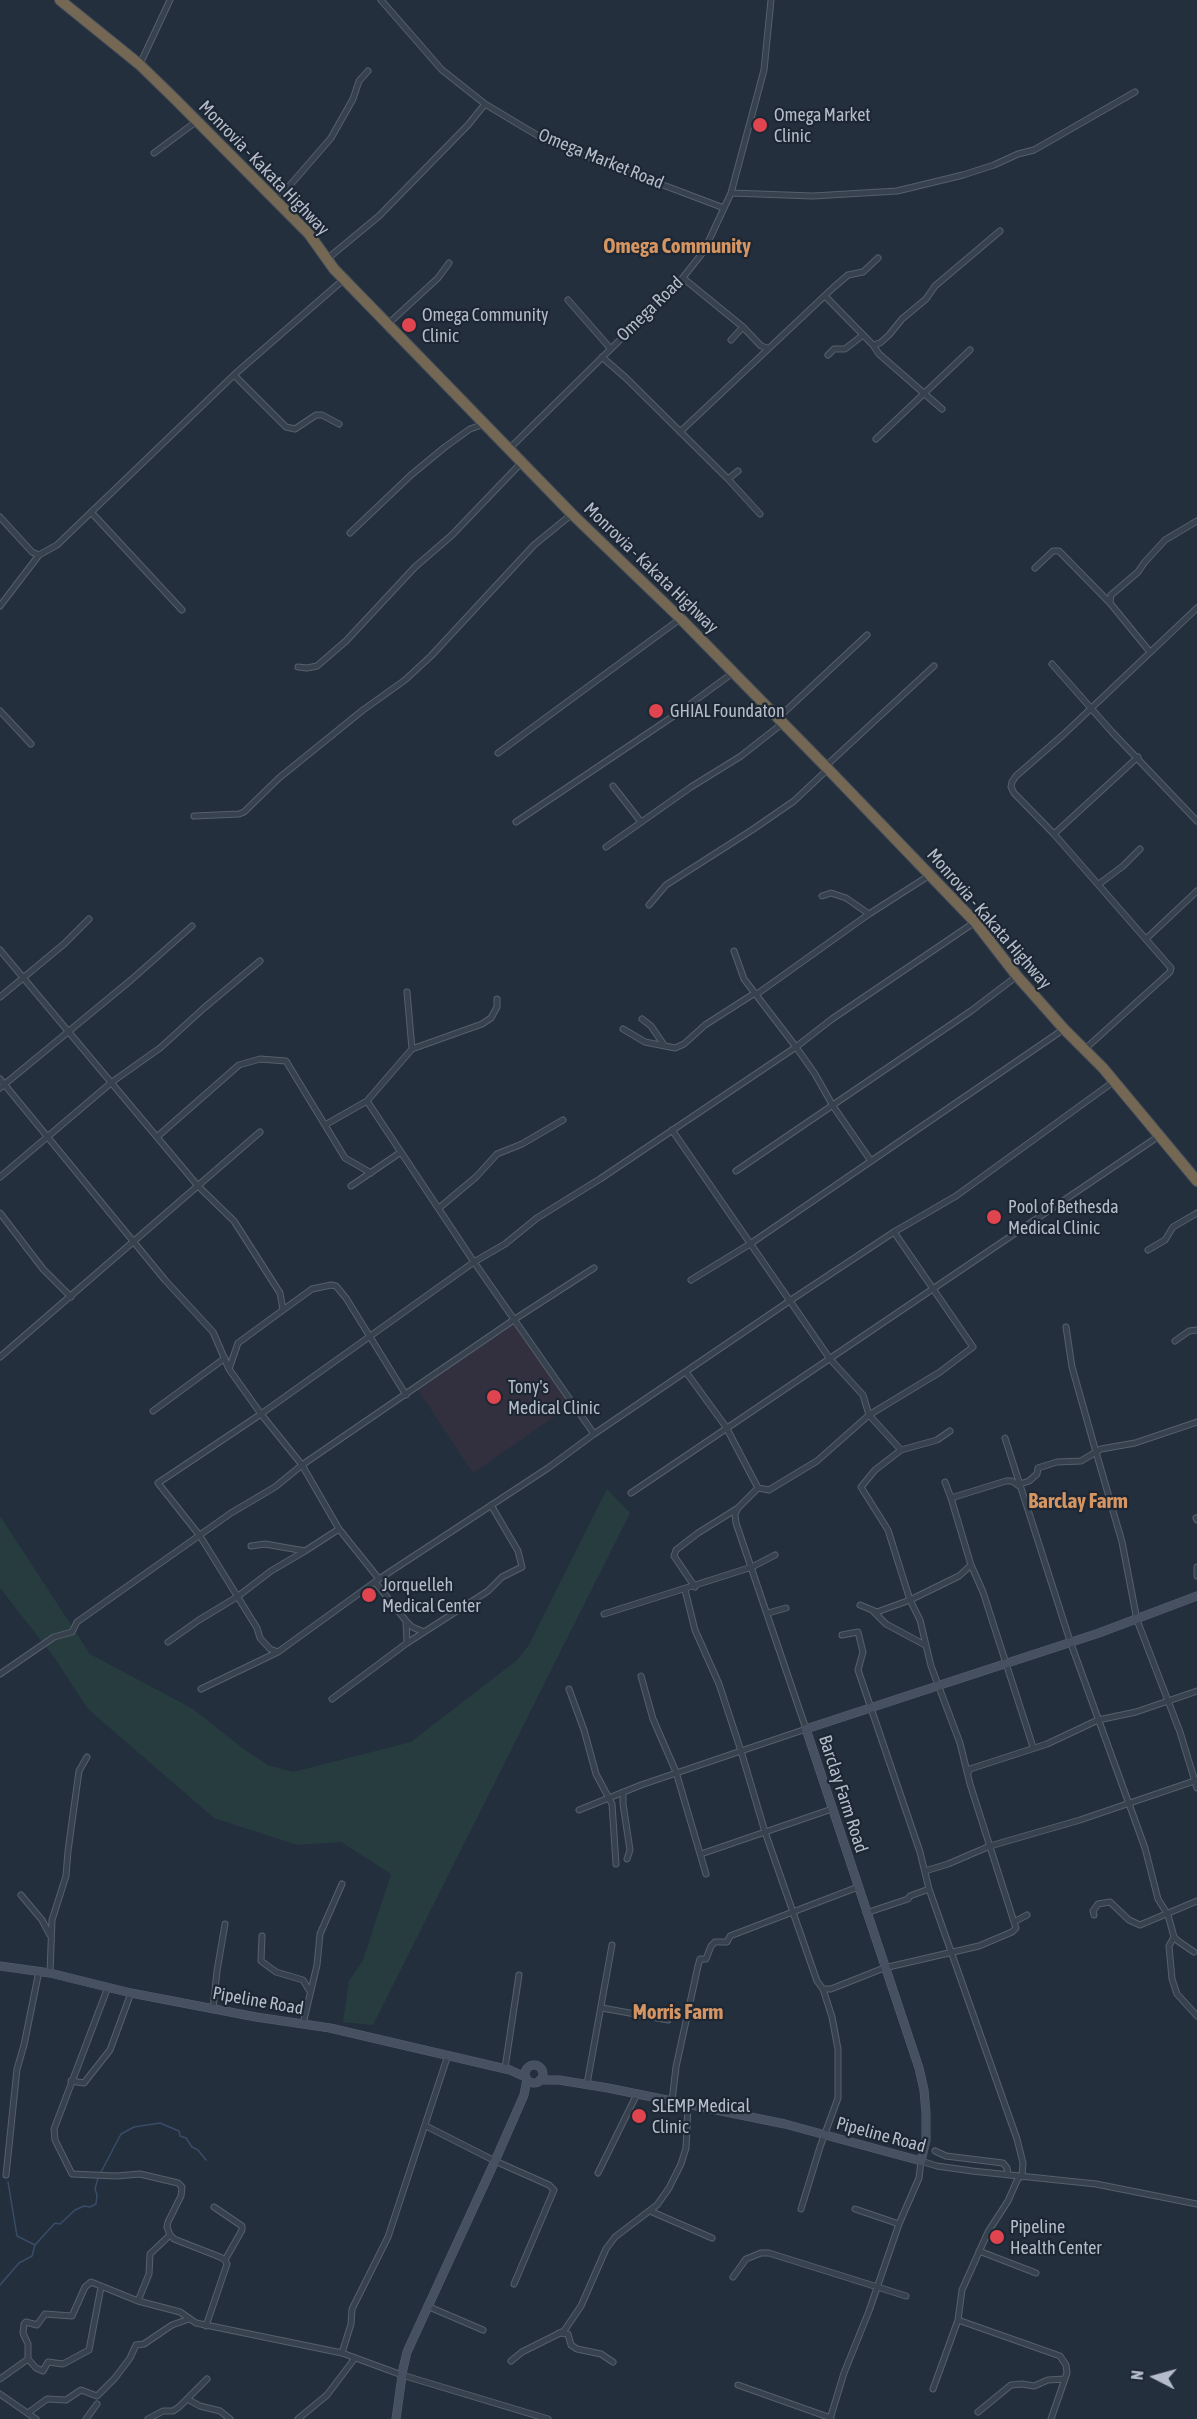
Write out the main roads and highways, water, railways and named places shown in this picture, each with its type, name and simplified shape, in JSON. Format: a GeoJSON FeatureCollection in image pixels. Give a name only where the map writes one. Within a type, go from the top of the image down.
{"type":"FeatureCollection","features":[{"type":"Feature","properties":{"kind":"highway","name":"Monrovia - Kakata Highway"},"geometry":{"type":"LineString","coordinates":[[60,0],[139,64],[309,234],[326,260],[572,514],[681,619],[828,769],[975,922],[1017,976],[1085,1049],[1197,1181]]}},
{"type":"Feature","properties":{"kind":"waterway"},"geometry":{"type":"LineString","coordinates":[[100,2174],[121,2134],[134,2127],[160,2123],[179,2131],[180,2136],[186,2138],[206,2160]]}},
{"type":"Feature","properties":{"kind":"waterway"},"geometry":{"type":"LineString","coordinates":[[0,2285],[19,2263],[32,2256],[35,2245],[55,2223],[60,2224],[75,2210],[96,2204],[95,2189],[98,2178]]}},
{"type":"Feature","properties":{"kind":"waterway"},"geometry":{"type":"LineString","coordinates":[[8,2182],[17,2236],[35,2245]]}},
{"type":"Feature","properties":{"kind":"place","name":"Omega Market Clinic"},"geometry":{"type":"Point","coordinates":[760,125]}},
{"type":"Feature","properties":{"kind":"place","name":"Omega Community Clinic"},"geometry":{"type":"Point","coordinates":[409,325]}},
{"type":"Feature","properties":{"kind":"place","name":"GHIAL Foundaton"},"geometry":{"type":"Point","coordinates":[656,711]}},
{"type":"Feature","properties":{"kind":"place","name":"Pool of Bethesda Medical Clinic"},"geometry":{"type":"Point","coordinates":[994,1217]}},
{"type":"Feature","properties":{"kind":"place","name":"Tony's Medical Clinic"},"geometry":{"type":"Point","coordinates":[494,1397]}},
{"type":"Feature","properties":{"kind":"place","name":"Jorquelleh Medical Center"},"geometry":{"type":"Point","coordinates":[369,1595]}},
{"type":"Feature","properties":{"kind":"place","name":"SLEMP Medical Clinic"},"geometry":{"type":"Point","coordinates":[639,2116]}},
{"type":"Feature","properties":{"kind":"place","name":"Pipeline Health Center"},"geometry":{"type":"Point","coordinates":[997,2237]}},
{"type":"Feature","properties":{"kind":"district","name":"Omega Community"},"geometry":{"type":"Point","coordinates":[677,246]}},
{"type":"Feature","properties":{"kind":"district","name":"Barclay Farm"},"geometry":{"type":"Point","coordinates":[1078,1501]}},
{"type":"Feature","properties":{"kind":"district","name":"Morris Farm"},"geometry":{"type":"Point","coordinates":[678,2012]}}]}
